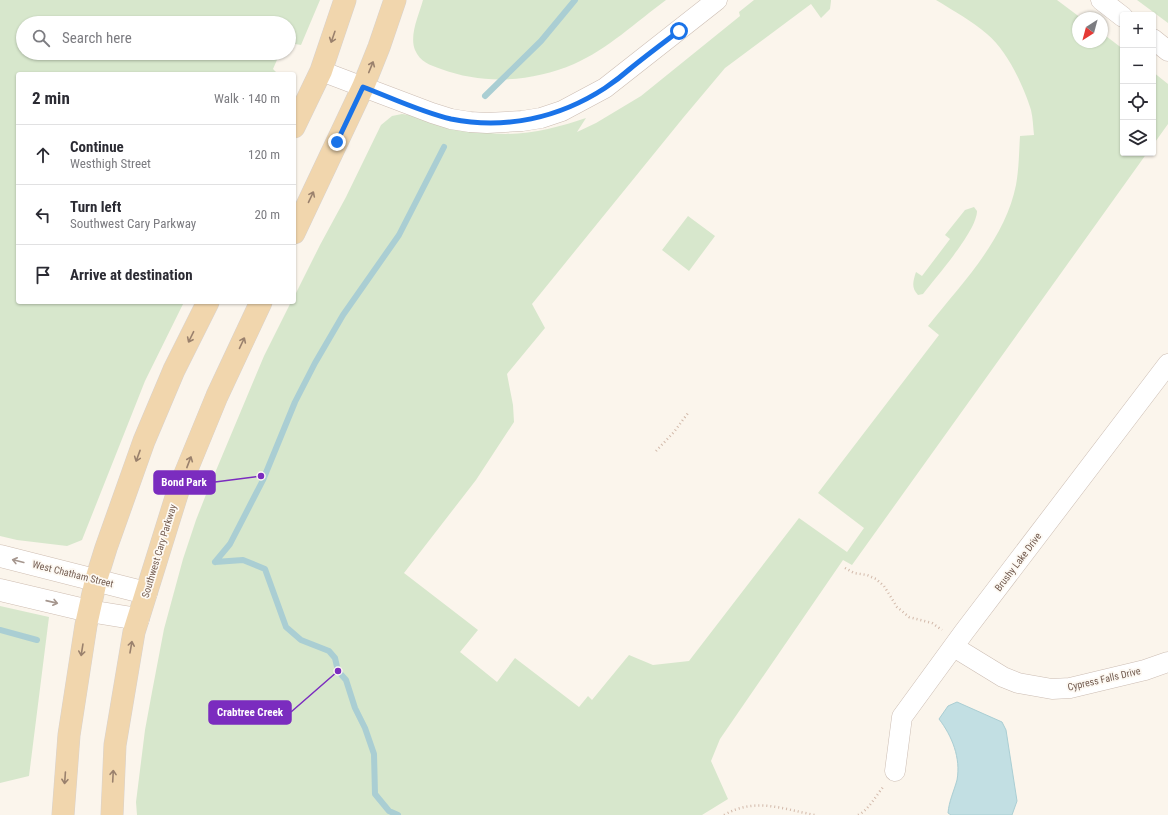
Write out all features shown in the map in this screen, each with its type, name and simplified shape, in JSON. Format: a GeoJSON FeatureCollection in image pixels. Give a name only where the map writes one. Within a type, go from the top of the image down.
{"type":"FeatureCollection","features":[{"type":"Feature","properties":{"kind":"main road"},"geometry":{"type":"LineString","coordinates":[[296,123],[321,71],[345,0]]}},
{"type":"Feature","properties":{"kind":"main road"},"geometry":{"type":"LineString","coordinates":[[296,229],[363,87],[379,47],[395,0]]}},
{"type":"Feature","properties":{"kind":"main road"},"geometry":{"type":"LineString","coordinates":[[63,815],[69,735],[89,611],[96,580],[147,434],[174,370],[207,304]]}},
{"type":"Feature","properties":{"kind":"main road","name":"Southwest Cary Parkway"},"geometry":{"type":"LineString","coordinates":[[112,815],[115,746],[134,632],[178,491],[217,396],[260,304]]}},
{"type":"Feature","properties":{"kind":"street"},"geometry":{"type":"LineString","coordinates":[[321,71],[432,113],[470,122],[487,123],[522,121],[541,118],[562,111],[605,88],[717,0]]}},
{"type":"Feature","properties":{"kind":"street"},"geometry":{"type":"LineString","coordinates":[[1101,0],[1120,15]]}},
{"type":"Feature","properties":{"kind":"street"},"geometry":{"type":"LineString","coordinates":[[1156,42],[1168,51]]}},
{"type":"Feature","properties":{"kind":"street","name":"Brushy Lake Drive"},"geometry":{"type":"LineString","coordinates":[[895,771],[902,717],[1168,364]]}},
{"type":"Feature","properties":{"kind":"street","name":"West Chatham Street"},"geometry":{"type":"LineString","coordinates":[[0,556],[146,593]]}},
{"type":"Feature","properties":{"kind":"street"},"geometry":{"type":"LineString","coordinates":[[0,590],[89,611],[138,619]]}},
{"type":"Feature","properties":{"kind":"street","name":"Cypress Falls Drive"},"geometry":{"type":"LineString","coordinates":[[954,646],[1002,677],[1018,683],[1052,689],[1070,688],[1145,670],[1168,662]]}},
{"type":"Feature","properties":{"kind":"path"},"geometry":{"type":"LineString","coordinates":[[656,451],[674,432],[688,413]]}},
{"type":"Feature","properties":{"kind":"path"},"geometry":{"type":"LineString","coordinates":[[845,568],[854,573],[867,575],[876,579],[884,586],[897,607],[909,617],[932,623],[943,630],[945,626]]}},
{"type":"Feature","properties":{"kind":"path"},"geometry":{"type":"LineString","coordinates":[[858,815],[862,813],[873,800]]}},
{"type":"Feature","properties":{"kind":"path"},"geometry":{"type":"LineString","coordinates":[[724,815],[741,807],[756,805],[786,808],[815,815]]}},
{"type":"Feature","properties":{"kind":"green space"},"geometry":{"type":"Polygon","coordinates":[[[0,0],[320,0],[301,45],[296,44],[296,16],[16,16],[16,60],[277,60],[273,69],[276,72],[16,72],[16,304],[183,304],[145,381],[82,540],[67,546],[17,540],[0,536],[0,0]]]}},
{"type":"Feature","properties":{"kind":"green space"},"geometry":{"type":"Polygon","coordinates":[[[423,0],[666,0],[622,35],[598,51],[574,64],[542,75],[525,78],[491,79],[474,78],[433,66],[417,54],[413,44],[413,38],[415,25],[423,0]]]}},
{"type":"Feature","properties":{"kind":"green space"},"geometry":{"type":"Polygon","coordinates":[[[754,0],[831,0],[830,9],[821,18],[811,4],[725,68],[532,304],[545,328],[507,374],[513,405],[514,422],[476,480],[404,573],[478,630],[460,652],[497,682],[515,658],[579,707],[588,696],[592,700],[629,655],[653,665],[689,661],[799,518],[847,552],[864,528],[818,493],[939,335],[928,326],[981,260],[1002,224],[1016,185],[1020,136],[1034,135],[1032,113],[1028,101],[1014,69],[1001,49],[981,29],[936,0],[1057,0],[1073,12],[1072,48],[1108,48],[1108,38],[1120,47],[1120,156],[1145,156],[852,565],[843,560],[720,739],[711,761],[728,799],[702,815],[137,815],[136,802],[145,730],[164,629],[183,559],[196,520],[264,356],[290,304],[296,304],[296,293],[346,197],[381,125],[392,116],[402,114],[483,132],[509,134],[548,129],[586,118],[577,132],[596,123],[641,96],[740,16],[739,12],[754,0]]]}},
{"type":"Feature","properties":{"kind":"green space"},"geometry":{"type":"Polygon","coordinates":[[[1137,0],[1168,0],[1168,23],[1156,14],[1156,12],[1153,12],[1137,0]]]}},
{"type":"Feature","properties":{"kind":"green space"},"geometry":{"type":"Polygon","coordinates":[[[1156,74],[1168,84],[1168,124],[1156,141],[1156,74]]]}},
{"type":"Feature","properties":{"kind":"green space"},"geometry":{"type":"Polygon","coordinates":[[[974,207],[977,211],[975,220],[963,242],[923,294],[918,295],[914,290],[913,284],[916,272],[922,276],[950,239],[945,235],[965,210],[974,207]]]}},
{"type":"Feature","properties":{"kind":"green space"},"geometry":{"type":"Polygon","coordinates":[[[688,216],[715,236],[689,271],[662,250],[688,216]]]}},
{"type":"Feature","properties":{"kind":"green space"},"geometry":{"type":"Polygon","coordinates":[[[0,606],[49,617],[29,776],[0,783],[0,606]]]}},
{"type":"Feature","properties":{"kind":"water"},"geometry":{"type":"Polygon","coordinates":[[[957,702],[1002,722],[1006,730],[1017,801],[1012,815],[951,815],[948,813],[950,800],[957,780],[958,764],[951,740],[939,719],[948,706],[957,702]]]}},
{"type":"Feature","properties":{"kind":"waterway"},"geometry":{"type":"LineString","coordinates":[[485,96],[541,41],[575,0]]}},
{"type":"Feature","properties":{"kind":"waterway"},"geometry":{"type":"LineString","coordinates":[[215,562],[230,544],[263,480],[295,402],[315,363],[343,315],[399,235],[444,147]]}},
{"type":"Feature","properties":{"kind":"waterway"},"geometry":{"type":"LineString","coordinates":[[215,562],[243,560],[265,569],[286,627],[301,640],[329,651],[335,658],[338,671],[346,680],[355,708],[365,728],[374,754],[375,794],[389,811],[398,815]]}},
{"type":"Feature","properties":{"kind":"waterway"},"geometry":{"type":"LineString","coordinates":[[0,630],[37,640]]}},
{"type":"Feature","properties":{"kind":"place","name":"Bond Park"},"geometry":{"type":"Point","coordinates":[261,476]}},
{"type":"Feature","properties":{"kind":"place","name":"Crabtree Creek"},"geometry":{"type":"Point","coordinates":[338,671]}},
{"type":"Feature","properties":{"kind":"route"},"geometry":{"type":"LineString","coordinates":[[337,142],[363,87],[432,113],[470,122],[487,123],[522,121],[541,118],[562,111],[605,88],[679,31]]}}]}
